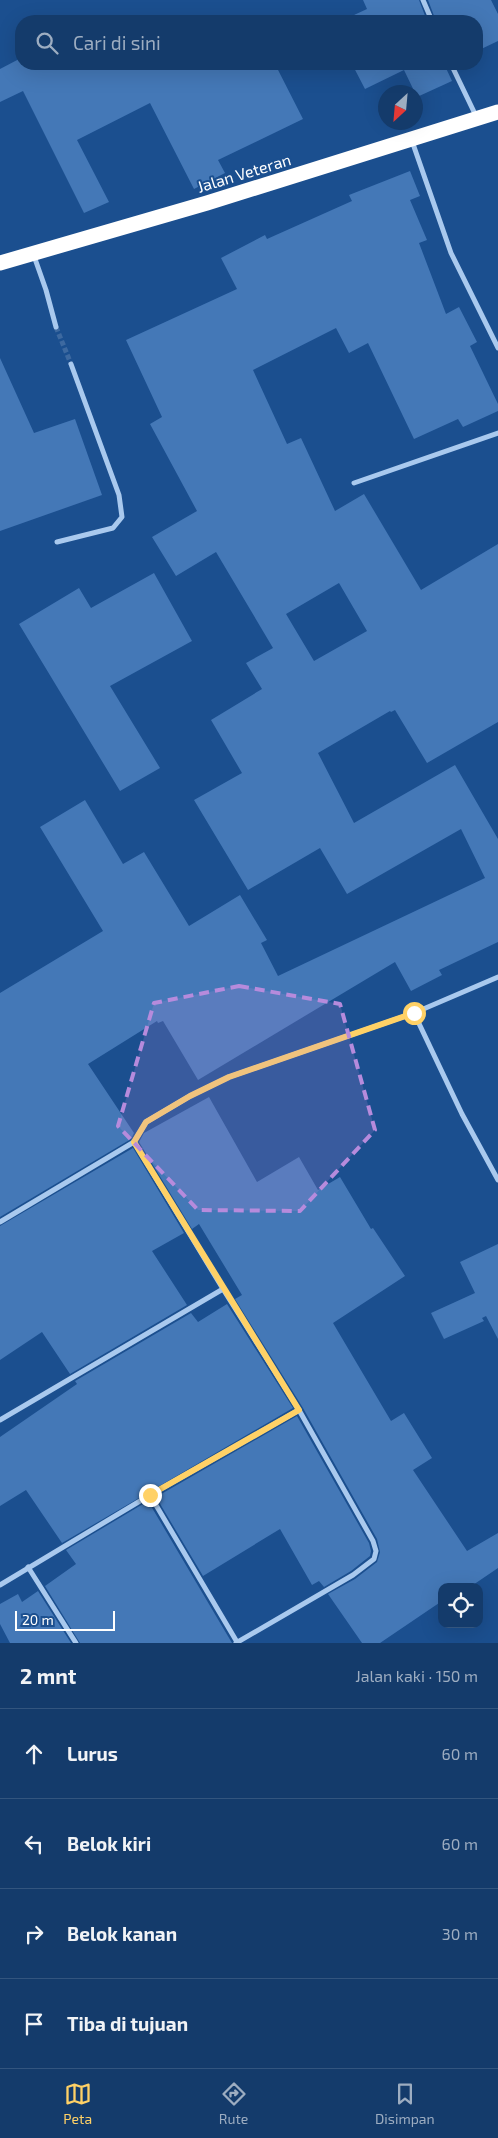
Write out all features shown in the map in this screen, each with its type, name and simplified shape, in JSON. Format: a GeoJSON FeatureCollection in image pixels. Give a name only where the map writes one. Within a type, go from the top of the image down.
{"type":"FeatureCollection","features":[{"type":"Feature","properties":{"kind":"highway","name":"Jalan Veteran"},"geometry":{"type":"LineString","coordinates":[[0,263],[207,203],[498,112]]}},
{"type":"Feature","properties":{"kind":"street"},"geometry":{"type":"LineString","coordinates":[[423,0],[429,15]]}},
{"type":"Feature","properties":{"kind":"street"},"geometry":{"type":"LineString","coordinates":[[454,70],[477,119]]}},
{"type":"Feature","properties":{"kind":"street"},"geometry":{"type":"LineString","coordinates":[[412,139],[451,253],[498,348]]}},
{"type":"Feature","properties":{"kind":"street"},"geometry":{"type":"LineString","coordinates":[[34,254],[56,327]]}},
{"type":"Feature","properties":{"kind":"street"},"geometry":{"type":"LineString","coordinates":[[57,542],[113,528],[122,517],[119,495],[71,364]]}},
{"type":"Feature","properties":{"kind":"street"},"geometry":{"type":"LineString","coordinates":[[354,482],[498,433]]}},
{"type":"Feature","properties":{"kind":"street"},"geometry":{"type":"LineString","coordinates":[[0,1222],[134,1142],[146,1122],[190,1096],[229,1077],[414,1013],[498,977]]}},
{"type":"Feature","properties":{"kind":"street"},"geometry":{"type":"LineString","coordinates":[[414,1013],[462,1114],[498,1180]]}},
{"type":"Feature","properties":{"kind":"street"},"geometry":{"type":"LineString","coordinates":[[134,1142],[299,1410],[373,1541],[376,1551],[374,1559],[353,1575],[236,1643],[150,1495]]}},
{"type":"Feature","properties":{"kind":"street"},"geometry":{"type":"LineString","coordinates":[[0,1420],[223,1289]]}},
{"type":"Feature","properties":{"kind":"street"},"geometry":{"type":"LineString","coordinates":[[0,1584],[299,1410]]}},
{"type":"Feature","properties":{"kind":"street"},"geometry":{"type":"LineString","coordinates":[[28,1567],[76,1643]]}},
{"type":"Feature","properties":{"kind":"highlighted area"},"geometry":{"type":"Polygon","coordinates":[[[239,986],[340,1004],[375,1130],[300,1211],[198,1210],[118,1126],[154,1003],[239,986]]]}},
{"type":"Feature","properties":{"kind":"building"},"geometry":{"type":"Polygon","coordinates":[[[363,0],[419,0],[425,15],[354,15],[367,9],[363,0]]]}},
{"type":"Feature","properties":{"kind":"building"},"geometry":{"type":"Polygon","coordinates":[[[428,0],[491,0],[498,14],[498,41],[483,48],[483,15],[434,15],[428,0]]]}},
{"type":"Feature","properties":{"kind":"building"},"geometry":{"type":"Polygon","coordinates":[[[15,61],[15,70],[278,70],[303,119],[218,160],[225,173],[194,189],[150,103],[77,140],[109,202],[84,213],[23,91],[0,102],[0,69],[15,61]]]}},
{"type":"Feature","properties":{"kind":"building"},"geometry":{"type":"Polygon","coordinates":[[[355,70],[404,70],[365,89],[355,70]]]}},
{"type":"Feature","properties":{"kind":"building"},"geometry":{"type":"Polygon","coordinates":[[[404,70],[447,70],[452,81],[423,94],[423,85],[411,85],[404,70]]]}},
{"type":"Feature","properties":{"kind":"building"},"geometry":{"type":"Polygon","coordinates":[[[410,171],[420,196],[410,200],[427,240],[419,243],[446,314],[459,307],[477,342],[470,346],[498,404],[498,411],[463,427],[458,419],[414,439],[368,343],[349,353],[336,328],[253,370],[287,444],[301,438],[335,511],[364,494],[421,590],[498,544],[498,722],[427,763],[395,710],[390,711],[318,753],[354,823],[455,765],[498,839],[498,942],[439,970],[442,975],[411,991],[395,962],[198,1080],[163,1021],[158,1023],[157,1021],[88,1064],[134,1133],[131,1139],[0,1217],[0,993],[103,931],[40,827],[85,800],[123,864],[144,852],[189,926],[240,895],[267,940],[261,943],[278,976],[485,878],[461,829],[347,894],[320,848],[248,890],[194,800],[242,773],[211,720],[262,689],[246,663],[273,648],[216,552],[176,576],[152,537],[197,511],[150,424],[162,417],[126,340],[237,289],[221,258],[265,235],[267,239],[352,201],[349,195],[410,171]],[[339,583],[286,614],[314,661],[367,631],[339,583]]]}},
{"type":"Feature","properties":{"kind":"building"},"geometry":{"type":"Polygon","coordinates":[[[0,358],[34,433],[75,419],[102,495],[0,531],[0,358]]]}},
{"type":"Feature","properties":{"kind":"building"},"geometry":{"type":"Polygon","coordinates":[[[154,573],[192,641],[110,686],[160,768],[120,791],[19,624],[79,588],[91,608],[154,573]]]}},
{"type":"Feature","properties":{"kind":"building"},"geometry":{"type":"Polygon","coordinates":[[[209,1097],[257,1182],[299,1157],[318,1190],[340,1177],[371,1229],[373,1228],[405,1276],[333,1323],[391,1421],[404,1413],[432,1458],[413,1470],[467,1551],[498,1533],[498,1568],[476,1583],[438,1583],[438,1604],[380,1643],[362,1643],[328,1594],[355,1579],[377,1562],[380,1552],[377,1539],[303,1408],[235,1299],[242,1295],[199,1224],[192,1229],[139,1142],[144,1133],[209,1097]]]}},
{"type":"Feature","properties":{"kind":"building"},"geometry":{"type":"Polygon","coordinates":[[[133,1148],[184,1233],[152,1251],[187,1305],[70,1374],[42,1332],[0,1360],[0,1226],[133,1148]]]}},
{"type":"Feature","properties":{"kind":"building"},"geometry":{"type":"Polygon","coordinates":[[[498,1244],[498,1339],[486,1316],[482,1318],[484,1321],[444,1339],[431,1313],[475,1293],[460,1262],[498,1244]]]}},
{"type":"Feature","properties":{"kind":"building"},"geometry":{"type":"Polygon","coordinates":[[[227,1304],[293,1408],[62,1543],[26,1490],[0,1506],[0,1437],[77,1384],[75,1381],[191,1313],[198,1322],[227,1304]]]}},
{"type":"Feature","properties":{"kind":"building"},"geometry":{"type":"Polygon","coordinates":[[[297,1416],[369,1543],[370,1556],[351,1571],[324,1587],[319,1581],[312,1585],[280,1529],[203,1576],[156,1497],[297,1416]]]}},
{"type":"Feature","properties":{"kind":"building"},"geometry":{"type":"Polygon","coordinates":[[[148,1501],[232,1643],[80,1643],[45,1586],[76,1564],[66,1550],[148,1501]]]}},
{"type":"Feature","properties":{"kind":"building"},"geometry":{"type":"Polygon","coordinates":[[[38,1591],[71,1643],[10,1643],[0,1624],[0,1604],[18,1594],[22,1602],[38,1591]]]}},
{"type":"Feature","properties":{"kind":"tunnel"},"geometry":{"type":"LineString","coordinates":[[56,327],[71,364]]}},
{"type":"Feature","properties":{"kind":"route"},"geometry":{"type":"LineString","coordinates":[[150,1495],[299,1410],[134,1142],[146,1122],[190,1096],[229,1077],[414,1013]]}}]}
